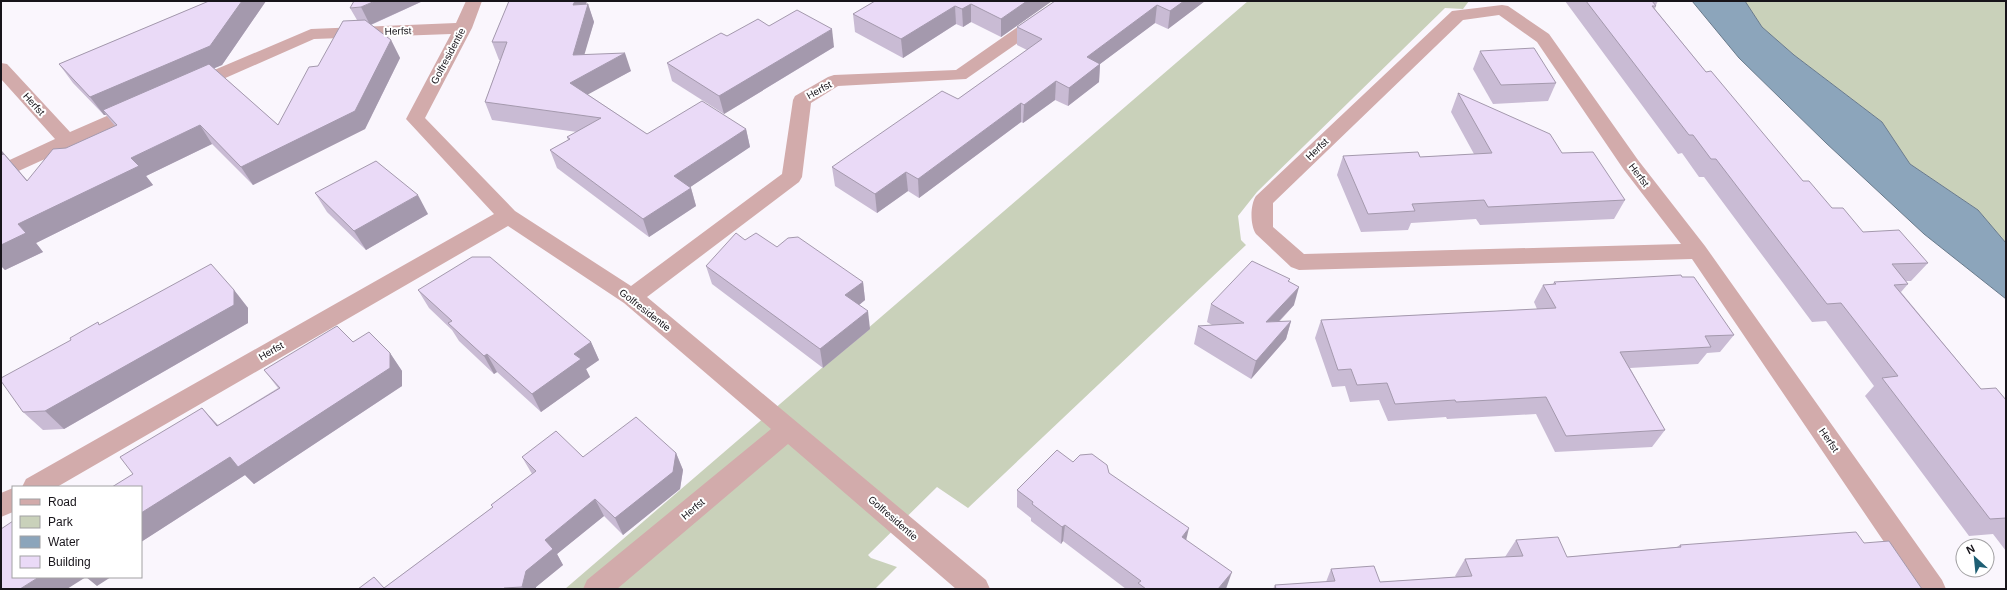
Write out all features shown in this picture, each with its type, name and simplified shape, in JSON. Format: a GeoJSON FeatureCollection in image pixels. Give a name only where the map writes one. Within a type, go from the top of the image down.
{"type":"FeatureCollection","features":[{"type":"Feature","properties":{"kind":"street","name":"Golfresidentie"},"geometry":{"type":"LineString","coordinates":[[474,1],[463,28],[415,119],[508,216],[632,297],[976,589]]}},
{"type":"Feature","properties":{"kind":"street","name":"Herfst"},"geometry":{"type":"LineString","coordinates":[[632,297],[792,177],[802,100],[834,81],[960,75],[1066,1]]}},
{"type":"Feature","properties":{"kind":"street","name":"Herfst"},"geometry":{"type":"LineString","coordinates":[[1698,251],[1299,262],[1262,229],[1263,201],[1458,15],[1502,10],[1543,38],[1631,165],[1698,251],[1932,589]]}},
{"type":"Feature","properties":{"kind":"street","name":"Herfst"},"geometry":{"type":"LineString","coordinates":[[175,94],[312,34],[463,28]]}},
{"type":"Feature","properties":{"kind":"street","name":"Herfst"},"geometry":{"type":"LineString","coordinates":[[1,68],[67,141]]}},
{"type":"Feature","properties":{"kind":"street"},"geometry":{"type":"LineString","coordinates":[[1,172],[153,103]]}},
{"type":"Feature","properties":{"kind":"street","name":"Herfst"},"geometry":{"type":"LineString","coordinates":[[37,486],[508,216]]}},
{"type":"Feature","properties":{"kind":"street","name":"Herfst"},"geometry":{"type":"LineString","coordinates":[[597,589],[789,429]]}},
{"type":"Feature","properties":{"kind":"street"},"geometry":{"type":"LineString","coordinates":[[1,506],[12,500]]}},
{"type":"Feature","properties":{"kind":"green space"},"geometry":{"type":"Polygon","coordinates":[[[1248,1],[1469,1],[1463,9],[1445,8],[1257,192],[1238,216],[1241,240],[1246,245],[968,508],[937,487],[868,555],[871,558],[897,567],[875,589],[565,589],[1248,1]]]}},
{"type":"Feature","properties":{"kind":"green space"},"geometry":{"type":"Polygon","coordinates":[[[1745,1],[2006,1],[2006,243],[1978,210],[1910,164],[1882,122],[1794,55],[1762,27],[1745,1]]]}},
{"type":"Feature","properties":{"kind":"water"},"geometry":{"type":"Polygon","coordinates":[[[1692,1],[1745,1],[1762,27],[1794,55],[1882,122],[1910,164],[1978,210],[2006,243],[2006,299],[1924,234],[1826,143],[1739,58],[1692,1]]]}},
{"type":"Feature","properties":{"kind":"building"},"geometry":{"type":"Polygon","coordinates":[[[209,1],[242,1],[210,46],[90,97],[59,64],[209,1]]]}},
{"type":"Feature","properties":{"kind":"building"},"geometry":{"type":"Polygon","coordinates":[[[354,1],[375,1],[361,7],[350,8],[354,1]]]}},
{"type":"Feature","properties":{"kind":"building"},"geometry":{"type":"Polygon","coordinates":[[[509,1],[575,1],[573,5],[588,4],[573,55],[625,53],[570,83],[647,134],[702,101],[746,129],[674,176],[691,188],[643,219],[550,150],[570,139],[567,137],[601,118],[485,102],[507,42],[492,42],[509,1]]]}},
{"type":"Feature","properties":{"kind":"building"},"geometry":{"type":"Polygon","coordinates":[[[875,1],[1027,1],[1001,19],[971,4],[962,9],[955,6],[901,39],[853,14],[875,1]]]}},
{"type":"Feature","properties":{"kind":"building"},"geometry":{"type":"Polygon","coordinates":[[[1055,1],[1184,1],[1170,11],[1157,5],[1087,57],[1100,64],[1069,88],[1056,81],[1024,105],[1021,103],[918,179],[906,172],[875,194],[832,167],[942,91],[958,99],[1042,39],[1017,27],[1055,1]]]}},
{"type":"Feature","properties":{"kind":"building"},"geometry":{"type":"Polygon","coordinates":[[[1586,1],[1652,1],[1656,6],[1652,6],[1706,72],[1711,71],[1803,181],[1809,181],[1832,208],[1843,208],[1863,232],[1899,230],[1928,263],[1892,264],[1908,284],[1894,285],[1981,389],[1996,388],[2006,400],[2006,518],[1990,519],[1882,378],[1898,376],[1841,303],[1827,304],[1716,159],[1711,159],[1693,135],[1689,135],[1586,1]]]}},
{"type":"Feature","properties":{"kind":"building"},"geometry":{"type":"Polygon","coordinates":[[[797,10],[832,29],[719,96],[667,63],[721,33],[727,36],[758,19],[769,26],[797,10]]]}},
{"type":"Feature","properties":{"kind":"building"},"geometry":{"type":"Polygon","coordinates":[[[365,20],[391,40],[355,111],[241,167],[200,125],[131,158],[139,166],[18,224],[26,233],[1,245],[1,155],[4,154],[27,181],[53,149],[66,148],[117,125],[103,110],[209,64],[278,125],[309,67],[318,66],[343,21],[365,20]]]}},
{"type":"Feature","properties":{"kind":"building"},"geometry":{"type":"Polygon","coordinates":[[[1534,48],[1556,83],[1501,85],[1480,51],[1534,48]]]}},
{"type":"Feature","properties":{"kind":"building"},"geometry":{"type":"Polygon","coordinates":[[[1458,93],[1550,134],[1562,153],[1593,152],[1625,200],[1488,207],[1484,200],[1412,204],[1415,211],[1368,214],[1343,156],[1418,152],[1420,157],[1492,153],[1458,93]]]}},
{"type":"Feature","properties":{"kind":"building"},"geometry":{"type":"Polygon","coordinates":[[[376,161],[418,195],[354,231],[315,193],[376,161]]]}},
{"type":"Feature","properties":{"kind":"building"},"geometry":{"type":"Polygon","coordinates":[[[736,233],[745,240],[756,233],[777,247],[788,238],[798,237],[863,282],[845,295],[868,311],[820,349],[706,266],[736,233]]]}},
{"type":"Feature","properties":{"kind":"building"},"geometry":{"type":"Polygon","coordinates":[[[472,257],[490,257],[591,342],[574,354],[581,359],[532,394],[487,354],[484,356],[448,323],[452,321],[418,290],[472,257]]]}},
{"type":"Feature","properties":{"kind":"building"},"geometry":{"type":"Polygon","coordinates":[[[1252,261],[1290,279],[1288,281],[1299,287],[1266,322],[1291,321],[1256,361],[1198,326],[1244,323],[1211,304],[1252,261]]]}},
{"type":"Feature","properties":{"kind":"building"},"geometry":{"type":"Polygon","coordinates":[[[211,264],[234,290],[234,305],[45,411],[23,412],[1,381],[1,378],[71,340],[70,338],[98,322],[99,325],[211,264]]]}},
{"type":"Feature","properties":{"kind":"building"},"geometry":{"type":"Polygon","coordinates":[[[1681,275],[1682,277],[1694,277],[1734,335],[1705,336],[1711,347],[1620,352],[1665,430],[1566,436],[1546,397],[1456,402],[1455,400],[1395,404],[1387,383],[1357,385],[1351,369],[1338,370],[1321,320],[1556,308],[1543,285],[1556,284],[1554,282],[1681,275]]]}},
{"type":"Feature","properties":{"kind":"building"},"geometry":{"type":"Polygon","coordinates":[[[337,326],[353,342],[369,332],[390,353],[390,368],[238,467],[230,457],[142,512],[142,486],[114,486],[133,474],[120,457],[202,408],[217,426],[280,388],[264,370],[337,326]]]}},
{"type":"Feature","properties":{"kind":"building"},"geometry":{"type":"Polygon","coordinates":[[[636,417],[676,453],[673,472],[615,518],[595,499],[545,540],[553,549],[526,571],[522,587],[503,589],[358,589],[374,577],[384,588],[493,507],[491,505],[536,471],[522,457],[556,431],[583,457],[636,417]]]}},
{"type":"Feature","properties":{"kind":"building"},"geometry":{"type":"Polygon","coordinates":[[[1057,450],[1073,462],[1080,455],[1092,454],[1107,465],[1109,473],[1189,528],[1182,537],[1232,572],[1218,589],[1146,589],[1138,583],[1141,581],[1065,525],[1062,527],[1032,504],[1033,502],[1017,490],[1057,450]]]}},
{"type":"Feature","properties":{"kind":"building"},"geometry":{"type":"Polygon","coordinates":[[[12,522],[12,578],[37,578],[20,589],[1,589],[1,529],[12,522]]]}},
{"type":"Feature","properties":{"kind":"building"},"geometry":{"type":"Polygon","coordinates":[[[1856,532],[1864,543],[1889,541],[1922,589],[1276,589],[1275,585],[1335,581],[1331,569],[1374,566],[1380,582],[1472,576],[1465,559],[1523,556],[1516,540],[1558,537],[1567,557],[1681,547],[1680,545],[1856,532]]]}}]}
